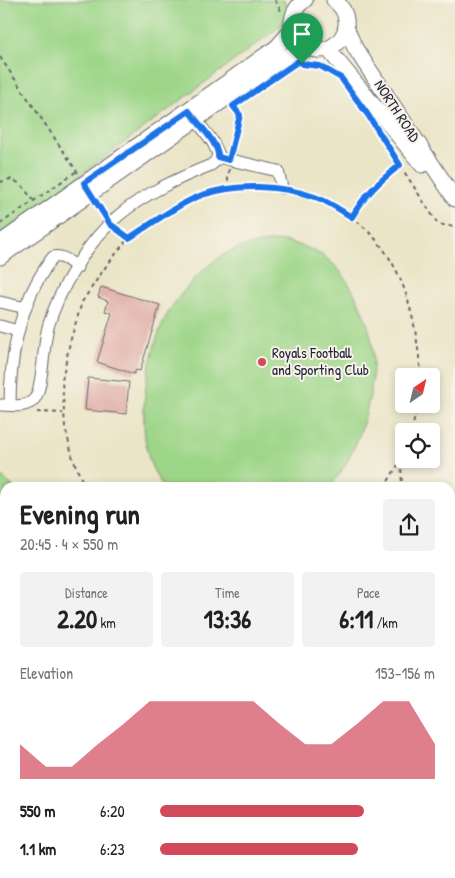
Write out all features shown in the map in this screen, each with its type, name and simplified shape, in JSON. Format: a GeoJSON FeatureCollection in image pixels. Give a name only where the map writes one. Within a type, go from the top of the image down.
{"type":"FeatureCollection","features":[{"type":"Feature","properties":{"kind":"main road"},"geometry":{"type":"LineString","coordinates":[[192,116],[277,48],[290,14],[305,0]]}},
{"type":"Feature","properties":{"kind":"main road","name":"NORTH ROAD"},"geometry":{"type":"LineString","coordinates":[[338,1],[345,14],[346,27],[356,48],[453,197]]}},
{"type":"Feature","properties":{"kind":"main road"},"geometry":{"type":"LineString","coordinates":[[290,14],[300,49]]}},
{"type":"Feature","properties":{"kind":"main road"},"geometry":{"type":"LineString","coordinates":[[0,243],[84,183],[274,64],[300,49],[328,49],[340,40],[346,27]]}},
{"type":"Feature","properties":{"kind":"main road","name":"NORTH ROAD"},"geometry":{"type":"LineString","coordinates":[[328,49],[413,154],[453,197]]}},
{"type":"Feature","properties":{"kind":"main road"},"geometry":{"type":"LineString","coordinates":[[0,257],[84,183]]}},
{"type":"Feature","properties":{"kind":"street"},"geometry":{"type":"LineString","coordinates":[[192,116],[224,158],[278,171],[282,188]]}},
{"type":"Feature","properties":{"kind":"street"},"geometry":{"type":"LineString","coordinates":[[76,268],[64,258],[53,257],[38,281],[18,331],[5,405],[28,404],[33,401],[38,393],[42,354],[48,326],[54,310],[76,268],[95,239],[118,216],[166,185],[224,158]]}},
{"type":"Feature","properties":{"kind":"street"},"geometry":{"type":"LineString","coordinates":[[0,302],[25,312]]}},
{"type":"Feature","properties":{"kind":"street"},"geometry":{"type":"LineString","coordinates":[[0,310],[25,312]]}},
{"type":"Feature","properties":{"kind":"street"},"geometry":{"type":"LineString","coordinates":[[0,326],[18,331]]}},
{"type":"Feature","properties":{"kind":"path"},"geometry":{"type":"LineString","coordinates":[[275,0],[290,14]]}},
{"type":"Feature","properties":{"kind":"path"},"geometry":{"type":"LineString","coordinates":[[300,49],[302,64],[320,66],[334,74]]}},
{"type":"Feature","properties":{"kind":"path"},"geometry":{"type":"LineString","coordinates":[[0,57],[110,224],[129,238]]}},
{"type":"Feature","properties":{"kind":"path"},"geometry":{"type":"LineString","coordinates":[[227,189],[224,158],[240,115],[233,106]]}},
{"type":"Feature","properties":{"kind":"path"},"geometry":{"type":"LineString","coordinates":[[379,132],[438,224],[455,227]]}},
{"type":"Feature","properties":{"kind":"path"},"geometry":{"type":"LineString","coordinates":[[352,217],[360,203],[375,185],[413,154]]}},
{"type":"Feature","properties":{"kind":"path"},"geometry":{"type":"LineString","coordinates":[[0,182],[10,179],[21,184],[42,214]]}},
{"type":"Feature","properties":{"kind":"path"},"geometry":{"type":"LineString","coordinates":[[0,224],[33,201],[84,183]]}},
{"type":"Feature","properties":{"kind":"path"},"geometry":{"type":"LineString","coordinates":[[83,482],[73,459],[65,428],[62,380],[70,342],[82,302],[104,268],[129,238],[164,215],[201,195],[227,189],[282,188],[317,198],[352,217],[372,234],[394,265],[411,310],[417,337],[420,368]]}},
{"type":"Feature","properties":{"kind":"path"},"geometry":{"type":"LineString","coordinates":[[388,482],[397,468]]}},
{"type":"Feature","properties":{"kind":"path"},"geometry":{"type":"LineString","coordinates":[[401,468],[402,482]]}},
{"type":"Feature","properties":{"kind":"green space"},"geometry":{"type":"Polygon","coordinates":[[[0,0],[284,0],[290,19],[0,235],[0,0]]]}},
{"type":"Feature","properties":{"kind":"green space","name":"Royals Football and Sporting Club"},"geometry":{"type":"Polygon","coordinates":[[[284,241],[316,252],[326,258],[344,276],[361,308],[372,344],[372,380],[364,420],[349,458],[333,482],[160,482],[152,467],[147,451],[144,415],[151,358],[162,325],[173,305],[207,267],[225,254],[262,243],[284,241]]]}},
{"type":"Feature","properties":{"kind":"green space"},"geometry":{"type":"Polygon","coordinates":[[[0,476],[8,482],[0,482],[0,476]]]}},
{"type":"Feature","properties":{"kind":"building"},"geometry":{"type":"Polygon","coordinates":[[[101,287],[160,305],[140,371],[136,370],[134,374],[97,362],[112,313],[105,311],[108,301],[98,297],[101,287]]]}},
{"type":"Feature","properties":{"kind":"building"},"geometry":{"type":"Polygon","coordinates":[[[88,378],[129,382],[126,414],[85,410],[88,378]]]}},
{"type":"Feature","properties":{"kind":"place","name":"Royals Football and Sporting Club"},"geometry":{"type":"Point","coordinates":[262,362]}},
{"type":"Feature","properties":{"kind":"route"},"geometry":{"type":"LineString","coordinates":[[300,60],[302,64],[320,66],[341,78],[368,115],[400,165],[375,185],[360,203],[352,217],[317,198],[282,188],[260,187],[227,189],[201,195],[164,215],[129,238],[110,224],[84,183],[189,111],[212,141],[218,152],[218,157],[229,160],[240,115],[233,106],[300,60]]}}]}
